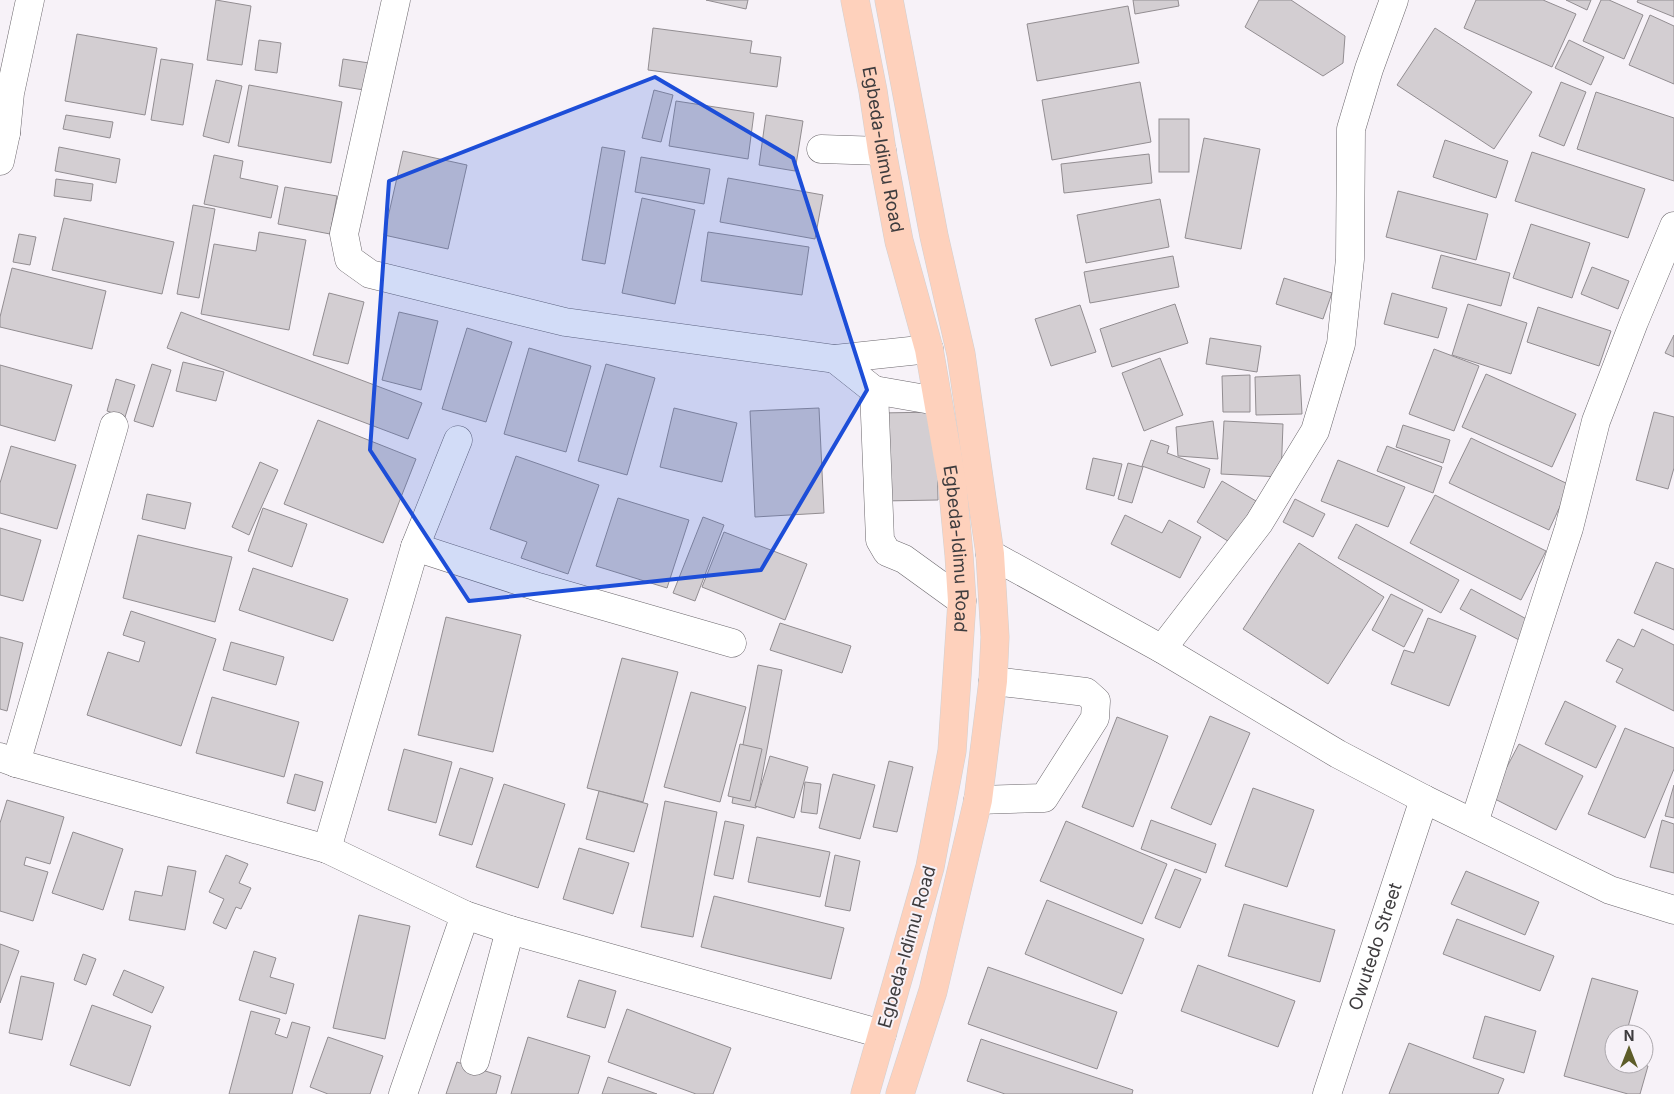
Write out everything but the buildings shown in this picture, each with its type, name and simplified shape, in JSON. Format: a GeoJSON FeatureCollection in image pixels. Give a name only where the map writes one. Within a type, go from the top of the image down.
{"type":"FeatureCollection","features":[{"type":"Feature","properties":{"kind":"main road","name":"Egbeda-Idimu Road"},"geometry":{"type":"LineString","coordinates":[[855,0],[899,241],[928,349],[952,481],[960,555],[962,601],[952,750],[930,867],[864,1094]]}},
{"type":"Feature","properties":{"kind":"main road","name":"Egbeda-Idimu Road"},"geometry":{"type":"LineString","coordinates":[[889,0],[934,236],[961,354],[990,554],[995,637],[993,681],[978,800],[933,991],[900,1094]]}},
{"type":"Feature","properties":{"kind":"main road"},"geometry":{"type":"LineString","coordinates":[[899,241],[934,236]]}},
{"type":"Feature","properties":{"kind":"street"},"geometry":{"type":"LineString","coordinates":[[0,161],[10,93],[30,0]]}},
{"type":"Feature","properties":{"kind":"street"},"geometry":{"type":"LineString","coordinates":[[396,0],[344,234],[349,259],[370,274],[565,322],[835,359],[928,349]]}},
{"type":"Feature","properties":{"kind":"street"},"geometry":{"type":"LineString","coordinates":[[1162,649],[1259,523],[1315,431],[1341,344],[1350,259],[1351,129],[1368,69],[1394,0]]}},
{"type":"Feature","properties":{"kind":"street"},"geometry":{"type":"LineString","coordinates":[[821,149],[882,151]]}},
{"type":"Feature","properties":{"kind":"street"},"geometry":{"type":"LineString","coordinates":[[1474,823],[1569,528],[1596,421],[1674,226]]}},
{"type":"Feature","properties":{"kind":"street"},"geometry":{"type":"LineString","coordinates":[[835,359],[874,390],[937,401]]}},
{"type":"Feature","properties":{"kind":"street"},"geometry":{"type":"LineString","coordinates":[[874,390],[880,540],[887,552],[904,559],[962,601]]}},
{"type":"Feature","properties":{"kind":"street"},"geometry":{"type":"LineString","coordinates":[[114,426],[8,760],[327,850],[465,915],[510,930],[882,1034]]}},
{"type":"Feature","properties":{"kind":"street"},"geometry":{"type":"LineString","coordinates":[[327,850],[415,547],[458,440]]}},
{"type":"Feature","properties":{"kind":"street"},"geometry":{"type":"LineString","coordinates":[[415,547],[538,587],[732,643]]}},
{"type":"Feature","properties":{"kind":"street"},"geometry":{"type":"LineString","coordinates":[[990,554],[1162,649],[1338,754],[1424,799],[1610,890],[1674,910]]}},
{"type":"Feature","properties":{"kind":"street"},"geometry":{"type":"LineString","coordinates":[[978,800],[1044,798],[1095,718],[1096,701],[1086,692],[993,681]]}},
{"type":"Feature","properties":{"kind":"street","name":"Owutedo Street"},"geometry":{"type":"LineString","coordinates":[[1327,1094],[1424,799]]}},
{"type":"Feature","properties":{"kind":"street"},"geometry":{"type":"LineString","coordinates":[[404,1094],[465,915]]}},
{"type":"Feature","properties":{"kind":"street"},"geometry":{"type":"LineString","coordinates":[[475,1061],[510,930]]}},
{"type":"Feature","properties":{"kind":"highlighted area"},"geometry":{"type":"Polygon","coordinates":[[[655,77],[793,158],[867,390],[761,570],[469,601],[370,450],[389,181],[655,77]]]}}]}
